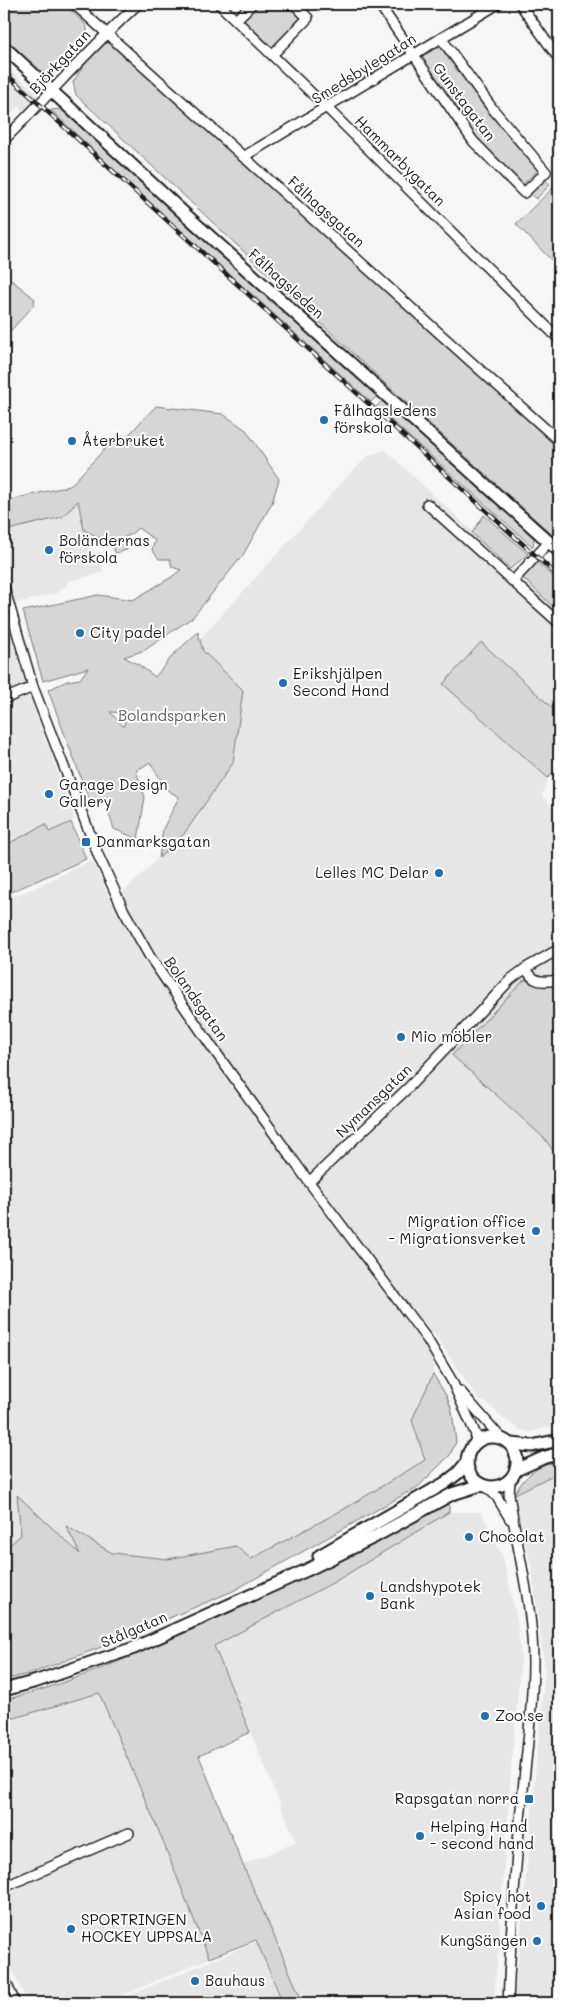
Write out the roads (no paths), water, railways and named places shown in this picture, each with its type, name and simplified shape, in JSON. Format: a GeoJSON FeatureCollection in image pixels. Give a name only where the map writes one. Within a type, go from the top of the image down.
{"type":"FeatureCollection","features":[{"type":"Feature","properties":{"kind":"main road","name":"Fålhagsleden"},"geometry":{"type":"LineString","coordinates":[[4,47],[186,215],[559,551]]}},
{"type":"Feature","properties":{"kind":"main road"},"geometry":{"type":"LineString","coordinates":[[506,1441],[517,1456],[516,1470],[510,1480],[502,1486],[484,1486],[470,1475],[467,1462],[468,1453],[475,1442],[486,1437],[532,1446],[559,1440]]}},
{"type":"Feature","properties":{"kind":"main road"},"geometry":{"type":"LineString","coordinates":[[516,1470],[559,1453]]}},
{"type":"Feature","properties":{"kind":"main road","name":"Stålgatan"},"geometry":{"type":"LineString","coordinates":[[270,1586],[445,1483],[458,1473],[467,1462]]}},
{"type":"Feature","properties":{"kind":"main road","name":"Stålgatan"},"geometry":{"type":"LineString","coordinates":[[4,1690],[37,1682],[134,1648],[376,1536],[452,1494],[484,1486]]}},
{"type":"Feature","properties":{"kind":"street","name":"Fålhagsgatan"},"geometry":{"type":"LineString","coordinates":[[74,4],[559,441]]}},
{"type":"Feature","properties":{"kind":"street","name":"Björkgatan"},"geometry":{"type":"LineString","coordinates":[[4,140],[106,33],[138,4]]}},
{"type":"Feature","properties":{"kind":"street","name":"Hammarbygatan"},"geometry":{"type":"LineString","coordinates":[[220,4],[559,339]]}},
{"type":"Feature","properties":{"kind":"street"},"geometry":{"type":"LineString","coordinates":[[236,20],[252,4]]}},
{"type":"Feature","properties":{"kind":"street"},"geometry":{"type":"LineString","coordinates":[[272,55],[308,18],[294,4]]}},
{"type":"Feature","properties":{"kind":"street","name":"Gunstagatan"},"geometry":{"type":"LineString","coordinates":[[379,4],[474,141],[524,193],[546,172],[492,108],[441,38]]}},
{"type":"Feature","properties":{"kind":"street","name":"Smedsbylegatan"},"geometry":{"type":"LineString","coordinates":[[243,158],[498,4]]}},
{"type":"Feature","properties":{"kind":"street"},"geometry":{"type":"LineString","coordinates":[[520,4],[559,58]]}},
{"type":"Feature","properties":{"kind":"street"},"geometry":{"type":"LineString","coordinates":[[427,504],[559,623]]}},
{"type":"Feature","properties":{"kind":"street"},"geometry":{"type":"LineString","coordinates":[[512,581],[549,542]]}},
{"type":"Feature","properties":{"kind":"street","name":"Bolandsgatan"},"geometry":{"type":"LineString","coordinates":[[4,587],[33,687],[99,857],[124,911],[174,992],[309,1182],[421,1331],[452,1381],[476,1435],[475,1442]]}},
{"type":"Feature","properties":{"kind":"street"},"geometry":{"type":"LineString","coordinates":[[4,699],[33,687]]}},
{"type":"Feature","properties":{"kind":"street","name":"Nymansgatan"},"geometry":{"type":"LineString","coordinates":[[309,1182],[409,1086],[511,979],[554,952],[559,954]]}},
{"type":"Feature","properties":{"kind":"street"},"geometry":{"type":"LineString","coordinates":[[526,968],[530,977],[536,980],[559,980]]}},
{"type":"Feature","properties":{"kind":"street","name":"Bolandsgatan"},"geometry":{"type":"LineString","coordinates":[[452,1381],[506,1441]]}},
{"type":"Feature","properties":{"kind":"street"},"geometry":{"type":"LineString","coordinates":[[508,2003],[511,1926],[530,1721],[533,1663],[532,1634],[509,1494],[510,1480]]}},
{"type":"Feature","properties":{"kind":"street"},"geometry":{"type":"LineString","coordinates":[[484,1486],[497,1497],[514,1526]]}},
{"type":"Feature","properties":{"kind":"street"},"geometry":{"type":"LineString","coordinates":[[4,1887],[129,1832]]}},
{"type":"Feature","properties":{"kind":"street"},"geometry":{"type":"LineString","coordinates":[[4,1978],[15,2003]]}},
{"type":"Feature","properties":{"kind":"railway"},"geometry":{"type":"LineString","coordinates":[[4,72],[559,577]]}},
{"type":"Feature","properties":{"kind":"place","name":"Fålhagsledens förskola"},"geometry":{"type":"Point","coordinates":[324,420]}},
{"type":"Feature","properties":{"kind":"place","name":"Återbruket"},"geometry":{"type":"Point","coordinates":[72,441]}},
{"type":"Feature","properties":{"kind":"place","name":"Boländernas förskola"},"geometry":{"type":"Point","coordinates":[49,550]}},
{"type":"Feature","properties":{"kind":"place","name":"City padel"},"geometry":{"type":"Point","coordinates":[80,633]}},
{"type":"Feature","properties":{"kind":"place","name":"Erikshjälpen Second Hand"},"geometry":{"type":"Point","coordinates":[283,683]}},
{"type":"Feature","properties":{"kind":"place","name":"Garage Design Gallery"},"geometry":{"type":"Point","coordinates":[49,794]}},
{"type":"Feature","properties":{"kind":"place","name":"Danmarksgatan"},"geometry":{"type":"Point","coordinates":[86,842]}},
{"type":"Feature","properties":{"kind":"place","name":"Lelles MC Delar"},"geometry":{"type":"Point","coordinates":[439,873]}},
{"type":"Feature","properties":{"kind":"place","name":"Mio möbler"},"geometry":{"type":"Point","coordinates":[401,1037]}},
{"type":"Feature","properties":{"kind":"place","name":"Migration office - Migrationsverket"},"geometry":{"type":"Point","coordinates":[536,1231]}},
{"type":"Feature","properties":{"kind":"place","name":"Chocolat"},"geometry":{"type":"Point","coordinates":[469,1537]}},
{"type":"Feature","properties":{"kind":"place","name":"Landshypotek Bank"},"geometry":{"type":"Point","coordinates":[370,1596]}},
{"type":"Feature","properties":{"kind":"place","name":"Zoo.se"},"geometry":{"type":"Point","coordinates":[485,1716]}},
{"type":"Feature","properties":{"kind":"place","name":"Rapsgatan norra"},"geometry":{"type":"Point","coordinates":[529,1799]}},
{"type":"Feature","properties":{"kind":"place","name":"Helping Hand - second hand"},"geometry":{"type":"Point","coordinates":[420,1836]}},
{"type":"Feature","properties":{"kind":"place","name":"Spicy hot Asian food"},"geometry":{"type":"Point","coordinates":[541,1906]}},
{"type":"Feature","properties":{"kind":"place","name":"SPORTRINGEN HOCKEY UPPSALA"},"geometry":{"type":"Point","coordinates":[71,1929]}},
{"type":"Feature","properties":{"kind":"place","name":"KungSängen"},"geometry":{"type":"Point","coordinates":[537,1941]}},
{"type":"Feature","properties":{"kind":"place","name":"Bauhaus"},"geometry":{"type":"Point","coordinates":[195,1981]}},
{"type":"Feature","properties":{"kind":"park label","name":"Bolandsparken"},"geometry":{"type":"Point","coordinates":[172,716]}}]}
